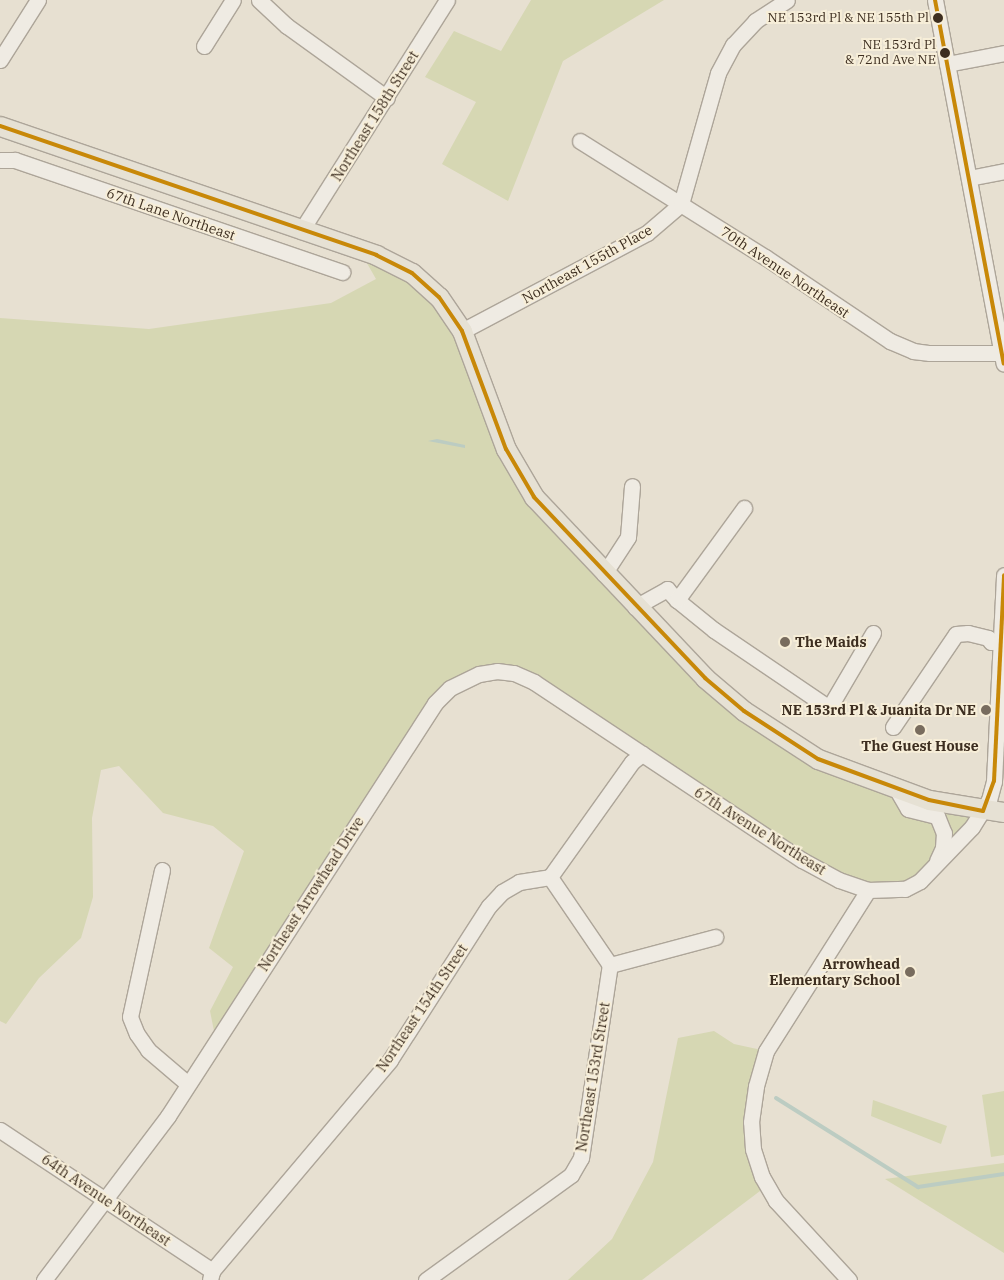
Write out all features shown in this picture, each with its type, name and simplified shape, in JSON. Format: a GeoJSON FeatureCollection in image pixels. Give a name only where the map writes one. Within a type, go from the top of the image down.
{"type":"FeatureCollection","features":[{"type":"Feature","properties":{"kind":"main road"},"geometry":{"type":"LineString","coordinates":[[0,126],[301,231],[376,255],[412,273],[439,297],[462,331],[506,449],[534,497],[635,607],[705,678],[744,711],[791,744],[839,768],[897,790],[983,811],[1004,812]]}},
{"type":"Feature","properties":{"kind":"street"},"geometry":{"type":"LineString","coordinates":[[0,60],[38,0]]}},
{"type":"Feature","properties":{"kind":"street"},"geometry":{"type":"LineString","coordinates":[[204,46],[233,0]]}},
{"type":"Feature","properties":{"kind":"street"},"geometry":{"type":"LineString","coordinates":[[259,0],[287,26],[387,98]]}},
{"type":"Feature","properties":{"kind":"street","name":"Northeast 158th Street"},"geometry":{"type":"LineString","coordinates":[[301,231],[387,98],[447,0]]}},
{"type":"Feature","properties":{"kind":"street"},"geometry":{"type":"LineString","coordinates":[[682,204],[718,74],[733,45],[755,21],[787,0]]}},
{"type":"Feature","properties":{"kind":"street"},"geometry":{"type":"LineString","coordinates":[[935,0],[1003,357]]}},
{"type":"Feature","properties":{"kind":"street"},"geometry":{"type":"LineString","coordinates":[[947,64],[1004,53]]}},
{"type":"Feature","properties":{"kind":"street","name":"70th Avenue Northeast"},"geometry":{"type":"LineString","coordinates":[[580,141],[682,204],[904,348],[930,353],[1003,357]]}},
{"type":"Feature","properties":{"kind":"street","name":"67th Lane Northeast"},"geometry":{"type":"LineString","coordinates":[[0,160],[15,160],[342,272]]}},
{"type":"Feature","properties":{"kind":"street"},"geometry":{"type":"LineString","coordinates":[[969,178],[1004,171]]}},
{"type":"Feature","properties":{"kind":"street","name":"Northeast 155th Place"},"geometry":{"type":"LineString","coordinates":[[462,331],[647,232],[682,204]]}},
{"type":"Feature","properties":{"kind":"street"},"geometry":{"type":"LineString","coordinates":[[604,574],[628,538],[632,486]]}},
{"type":"Feature","properties":{"kind":"street"},"geometry":{"type":"LineString","coordinates":[[677,600],[744,508]]}},
{"type":"Feature","properties":{"kind":"street","name":"67th Avenue Northeast"},"geometry":{"type":"LineString","coordinates":[[642,754],[802,860],[839,880],[868,890],[906,889],[920,881],[972,827],[983,811],[994,781],[1004,575]]}},
{"type":"Feature","properties":{"kind":"street"},"geometry":{"type":"LineString","coordinates":[[635,607],[667,590],[714,630],[829,708],[873,633]]}},
{"type":"Feature","properties":{"kind":"street"},"geometry":{"type":"LineString","coordinates":[[893,727],[956,634],[968,633],[988,638],[991,642],[1001,641]]}},
{"type":"Feature","properties":{"kind":"street","name":"Northeast Arrowhead Drive"},"geometry":{"type":"LineString","coordinates":[[44,1280],[168,1116],[435,703],[450,688],[479,674],[496,671],[514,673],[534,682],[642,754]]}},
{"type":"Feature","properties":{"kind":"street"},"geometry":{"type":"LineString","coordinates":[[642,754],[632,762],[550,877],[610,965],[715,937]]}},
{"type":"Feature","properties":{"kind":"street","name":"67th Avenue Northeast"},"geometry":{"type":"LineString","coordinates":[[897,790],[908,809],[937,816],[944,833],[943,848],[936,865]]}},
{"type":"Feature","properties":{"kind":"street"},"geometry":{"type":"LineString","coordinates":[[162,870],[130,1017],[137,1034],[148,1050],[188,1084]]}},
{"type":"Feature","properties":{"kind":"street","name":"Northeast 154th Street"},"geometry":{"type":"LineString","coordinates":[[211,1275],[390,1060],[489,906],[502,892],[519,882],[550,877]]}},
{"type":"Feature","properties":{"kind":"street"},"geometry":{"type":"LineString","coordinates":[[849,1280],[776,1201],[762,1177],[753,1149],[751,1122],[756,1086],[766,1052],[868,890]]}},
{"type":"Feature","properties":{"kind":"street","name":"Northeast 153rd Street"},"geometry":{"type":"LineString","coordinates":[[426,1280],[571,1175],[581,1158],[610,965]]}},
{"type":"Feature","properties":{"kind":"street","name":"64th Avenue Northeast"},"geometry":{"type":"LineString","coordinates":[[0,1130],[105,1200],[211,1275]]}},
{"type":"Feature","properties":{"kind":"green space"},"geometry":{"type":"Polygon","coordinates":[[[531,0],[664,0],[563,61],[508,201],[442,164],[476,102],[425,77],[454,31],[501,51],[531,0]]]}},
{"type":"Feature","properties":{"kind":"green space"},"geometry":{"type":"Polygon","coordinates":[[[356,244],[437,287],[537,493],[746,707],[846,770],[983,819],[905,889],[839,880],[514,673],[450,688],[216,1041],[210,1011],[233,967],[209,948],[244,851],[213,826],[163,813],[119,766],[101,770],[92,818],[93,897],[81,938],[39,978],[6,1024],[0,1021],[0,318],[149,329],[331,303],[376,279],[356,244]]]}},
{"type":"Feature","properties":{"kind":"green space"},"geometry":{"type":"Polygon","coordinates":[[[714,1031],[734,1044],[766,1051],[751,1122],[768,1185],[642,1280],[568,1280],[612,1239],[653,1162],[678,1038],[714,1031]]]}},
{"type":"Feature","properties":{"kind":"green space"},"geometry":{"type":"Polygon","coordinates":[[[1004,1091],[1004,1155],[991,1157],[982,1095],[1004,1091]]]}},
{"type":"Feature","properties":{"kind":"green space"},"geometry":{"type":"Polygon","coordinates":[[[873,1100],[947,1126],[941,1144],[871,1116],[873,1100]]]}},
{"type":"Feature","properties":{"kind":"green space"},"geometry":{"type":"Polygon","coordinates":[[[1004,1163],[1004,1253],[885,1179],[1004,1163]]]}},
{"type":"Feature","properties":{"kind":"shaded area"},"geometry":{"type":"Polygon","coordinates":[[[437,439],[465,445],[465,448],[428,441],[437,439]]]}},
{"type":"Feature","properties":{"kind":"waterway"},"geometry":{"type":"LineString","coordinates":[[776,1098],[918,1187],[1004,1174]]}},
{"type":"Feature","properties":{"kind":"transit line"},"geometry":{"type":"LineString","coordinates":[[935,0],[1004,364]]}},
{"type":"Feature","properties":{"kind":"transit line"},"geometry":{"type":"LineString","coordinates":[[0,126],[376,255],[412,273],[439,297],[462,331],[506,449],[534,497],[705,678],[744,711],[818,759],[929,800],[983,811]]}},
{"type":"Feature","properties":{"kind":"transit line"},"geometry":{"type":"LineString","coordinates":[[983,811],[994,781],[1004,575]]}},
{"type":"Feature","properties":{"kind":"place","name":"NE 153rd Pl & NE 155th Pl"},"geometry":{"type":"Point","coordinates":[938,18]}},
{"type":"Feature","properties":{"kind":"place","name":"NE 153rd Pl & 72nd Ave NE"},"geometry":{"type":"Point","coordinates":[945,53]}},
{"type":"Feature","properties":{"kind":"place","name":"The Maids"},"geometry":{"type":"Point","coordinates":[785,642]}},
{"type":"Feature","properties":{"kind":"place","name":"NE 153rd Pl & Juanita Dr NE"},"geometry":{"type":"Point","coordinates":[986,710]}},
{"type":"Feature","properties":{"kind":"place","name":"The Guest House"},"geometry":{"type":"Point","coordinates":[920,730]}},
{"type":"Feature","properties":{"kind":"place","name":"Arrowhead Elementary School"},"geometry":{"type":"Point","coordinates":[910,972]}}]}
